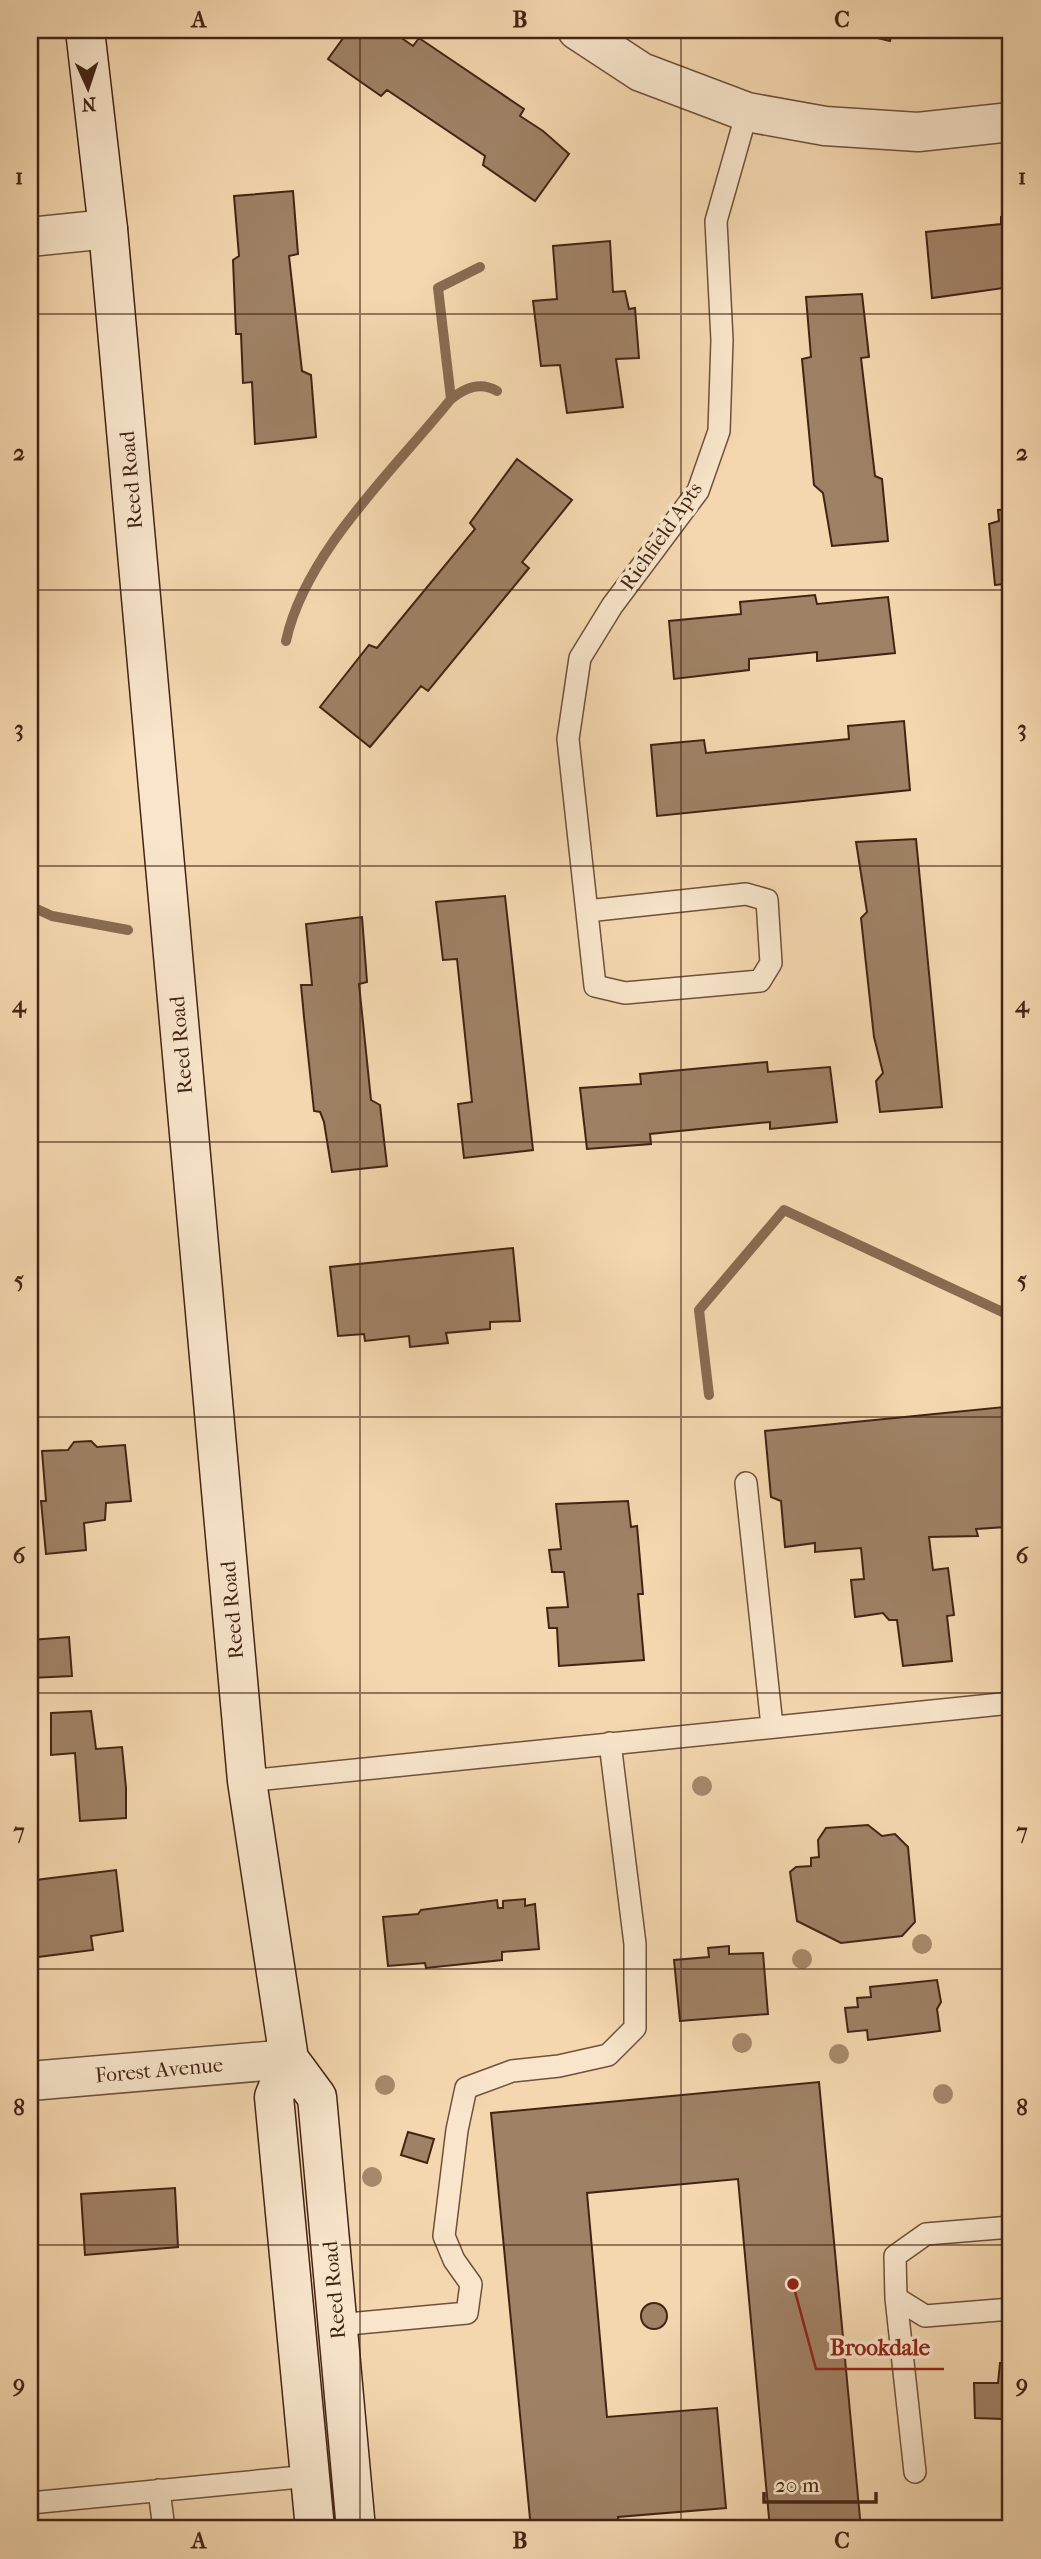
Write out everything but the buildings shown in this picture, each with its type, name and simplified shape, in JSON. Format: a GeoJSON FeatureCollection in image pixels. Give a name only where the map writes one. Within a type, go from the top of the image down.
{"type":"FeatureCollection","features":[{"type":"Feature","properties":{"kind":"main road","name":"Reed Road"},"geometry":{"type":"LineString","coordinates":[[85,30],[108,229],[247,1781],[289,2059],[317,2097],[356,2529]]}},
{"type":"Feature","properties":{"kind":"main road"},"geometry":{"type":"LineString","coordinates":[[577,30],[641,72],[747,112],[825,126],[918,132],[1011,122]]}},
{"type":"Feature","properties":{"kind":"main road"},"geometry":{"type":"LineString","coordinates":[[30,237],[108,229]]}},
{"type":"Feature","properties":{"kind":"main road","name":"Reed Road"},"geometry":{"type":"LineString","coordinates":[[289,2059],[274,2097],[314,2529]]}},
{"type":"Feature","properties":{"kind":"main road","name":"Forest Avenue"},"geometry":{"type":"LineString","coordinates":[[30,2081],[289,2059]]}},
{"type":"Feature","properties":{"kind":"lane","name":"Richfield Apts"},"geometry":{"type":"LineString","coordinates":[[587,911],[746,894],[766,900],[771,963],[760,981],[625,993],[595,986],[568,739],[580,658],[612,606],[698,491],[719,431],[722,340],[716,221],[747,112]]}},
{"type":"Feature","properties":{"kind":"lane"},"geometry":{"type":"LineString","coordinates":[[746,1483],[772,1726]]}},
{"type":"Feature","properties":{"kind":"lane"},"geometry":{"type":"LineString","coordinates":[[247,1781],[1011,1703]]}},
{"type":"Feature","properties":{"kind":"lane"},"geometry":{"type":"LineString","coordinates":[[338,2325],[467,2313],[471,2284],[454,2260],[444,2236],[457,2130],[466,2088],[512,2071],[559,2066],[608,2054],[635,2028],[635,1944],[610,1743]]}},
{"type":"Feature","properties":{"kind":"lane"},"geometry":{"type":"LineString","coordinates":[[915,2472],[896,2298],[895,2256],[926,2234],[1011,2227]]}},
{"type":"Feature","properties":{"kind":"lane"},"geometry":{"type":"LineString","coordinates":[[896,2298],[925,2316],[1011,2309]]}},
{"type":"Feature","properties":{"kind":"lane"},"geometry":{"type":"LineString","coordinates":[[30,2503],[310,2476]]}},
{"type":"Feature","properties":{"kind":"lane"},"geometry":{"type":"LineString","coordinates":[[159,2490],[164,2529]]}},
{"type":"Feature","properties":{"kind":"waterway"},"geometry":{"type":"LineString","coordinates":[[451,399],[438,288],[480,267]]}},
{"type":"Feature","properties":{"kind":"waterway"},"geometry":{"type":"LineString","coordinates":[[286,641],[296,608],[312,575],[379,483],[451,399],[473,387],[485,386],[497,391]]}},
{"type":"Feature","properties":{"kind":"waterway"},"geometry":{"type":"LineString","coordinates":[[30,906],[52,916],[128,930]]}},
{"type":"Feature","properties":{"kind":"waterway"},"geometry":{"type":"LineString","coordinates":[[709,1395],[699,1310],[784,1210],[1011,1316]]}},
{"type":"Feature","properties":{"kind":"place","name":"Brookdale"},"geometry":{"type":"Point","coordinates":[793,2284]}}]}
